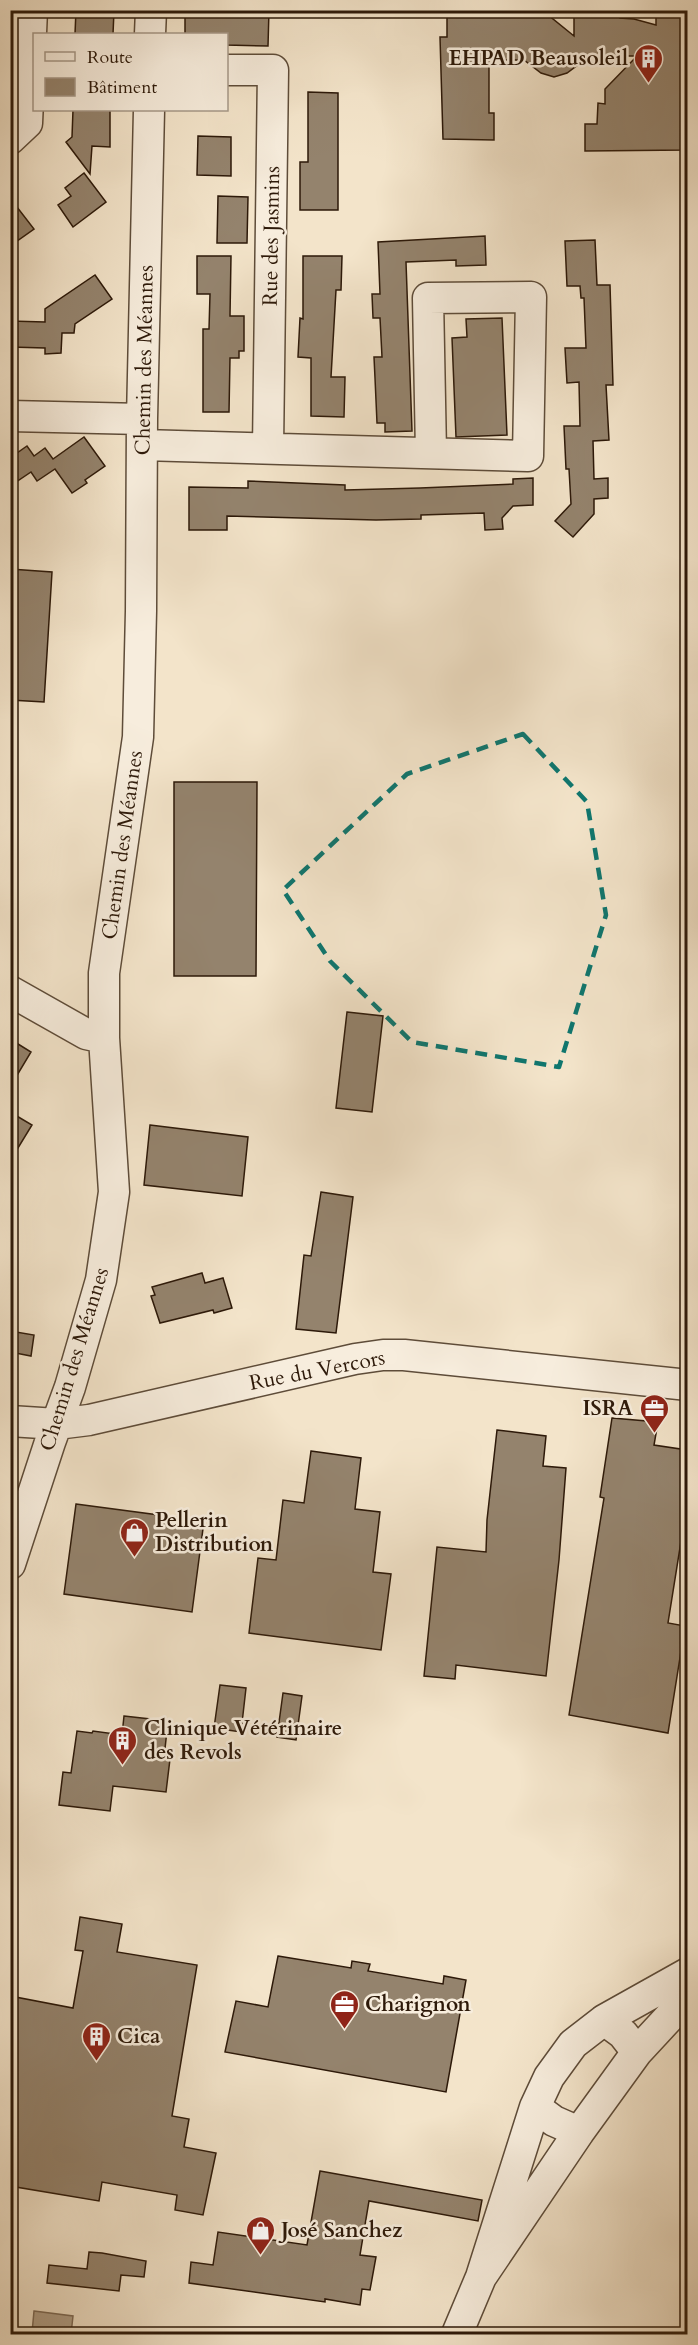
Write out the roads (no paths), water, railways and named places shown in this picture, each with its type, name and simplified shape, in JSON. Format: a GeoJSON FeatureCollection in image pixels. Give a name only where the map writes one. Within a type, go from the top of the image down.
{"type":"FeatureCollection","features":[{"type":"Feature","properties":{"kind":"street"},"geometry":{"type":"LineString","coordinates":[[10,138],[27,123],[32,10]]}},
{"type":"Feature","properties":{"kind":"street"},"geometry":{"type":"LineString","coordinates":[[150,33],[151,10]]}},
{"type":"Feature","properties":{"kind":"street","name":"Rue des Jasmins"},"geometry":{"type":"LineString","coordinates":[[228,70],[273,70],[268,448]]}},
{"type":"Feature","properties":{"kind":"street","name":"Chemin des Méannes"},"geometry":{"type":"LineString","coordinates":[[10,1564],[70,1387],[101,1280],[114,1192],[104,1038],[104,973],[138,737],[149,111]]}},
{"type":"Feature","properties":{"kind":"street"},"geometry":{"type":"LineString","coordinates":[[10,416],[268,448],[528,456],[531,297],[428,298],[431,453]]}},
{"type":"Feature","properties":{"kind":"street"},"geometry":{"type":"LineString","coordinates":[[10,991],[86,1034],[104,1038]]}},
{"type":"Feature","properties":{"kind":"street","name":"Rue du Vercors"},"geometry":{"type":"LineString","coordinates":[[10,1421],[57,1424],[89,1420],[322,1366],[383,1355],[404,1355],[687,1386]]}},
{"type":"Feature","properties":{"kind":"street"},"geometry":{"type":"LineString","coordinates":[[457,2334],[481,2277],[535,2107],[549,2077],[573,2044],[604,2020],[687,1973]]}},
{"type":"Feature","properties":{"kind":"street"},"geometry":{"type":"LineString","coordinates":[[481,2277],[579,2132],[637,2052],[687,1998]]}},
{"type":"Feature","properties":{"kind":"street"},"geometry":{"type":"LineString","coordinates":[[604,2020],[623,2034],[637,2052]]}},
{"type":"Feature","properties":{"kind":"street"},"geometry":{"type":"LineString","coordinates":[[535,2107],[554,2121],[579,2132]]}},
{"type":"Feature","properties":{"kind":"place","name":"EHPAD Beausoleil"},"geometry":{"type":"Point","coordinates":[649,84]}},
{"type":"Feature","properties":{"kind":"place","name":"ISRA"},"geometry":{"type":"Point","coordinates":[654,1434]}},
{"type":"Feature","properties":{"kind":"place","name":"Pellerin Distribution"},"geometry":{"type":"Point","coordinates":[134,1558]}},
{"type":"Feature","properties":{"kind":"place","name":"Clinique Vétérinaire des Revols"},"geometry":{"type":"Point","coordinates":[123,1766]}},
{"type":"Feature","properties":{"kind":"place","name":"Charignon"},"geometry":{"type":"Point","coordinates":[344,2030]}},
{"type":"Feature","properties":{"kind":"place","name":"Cica"},"geometry":{"type":"Point","coordinates":[96,2062]}},
{"type":"Feature","properties":{"kind":"place","name":"José Sanchez"},"geometry":{"type":"Point","coordinates":[260,2256]}}]}
